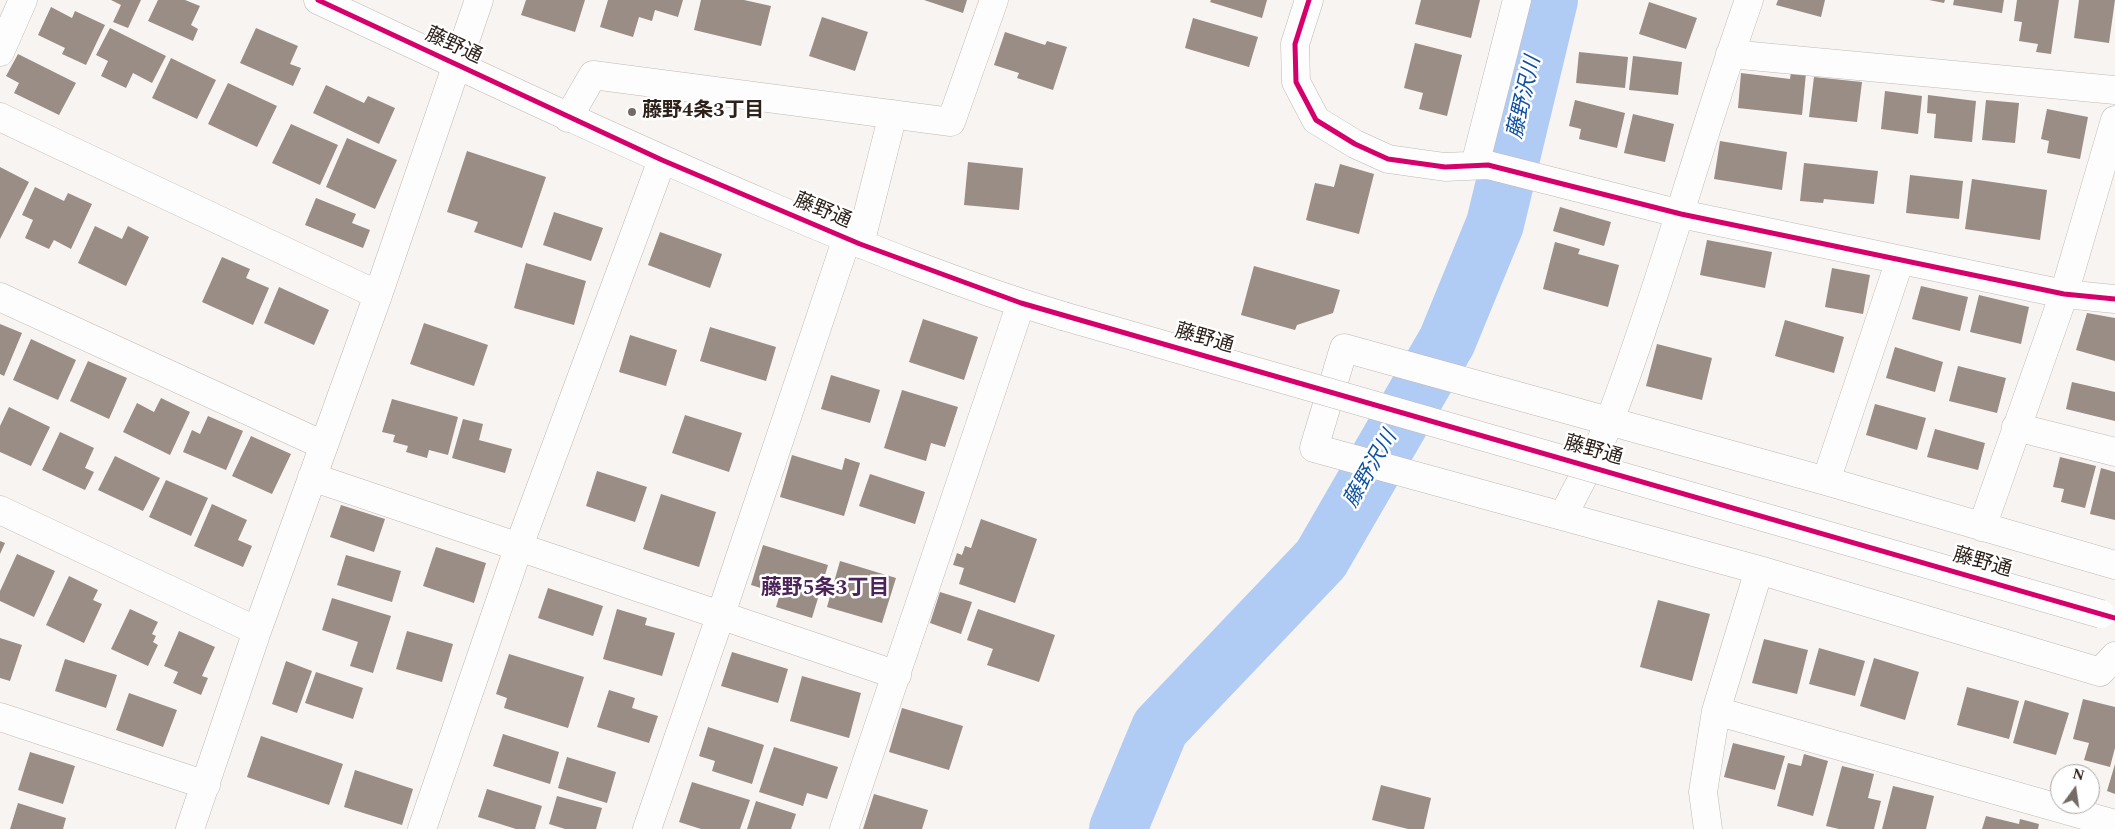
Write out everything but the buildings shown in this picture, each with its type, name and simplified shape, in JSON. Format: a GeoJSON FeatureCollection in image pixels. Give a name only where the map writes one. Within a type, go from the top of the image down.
{"type":"FeatureCollection","features":[{"type":"Feature","properties":{"kind":"street"},"geometry":{"type":"LineString","coordinates":[[0,52],[23,0]]}},
{"type":"Feature","properties":{"kind":"street","name":"藤野通"},"geometry":{"type":"LineString","coordinates":[[318,0],[568,118],[662,160],[853,241],[1021,303],[2108,616]]}},
{"type":"Feature","properties":{"kind":"street"},"geometry":{"type":"LineString","coordinates":[[190,829],[257,631],[378,295],[479,0]]}},
{"type":"Feature","properties":{"kind":"street"},"geometry":{"type":"LineString","coordinates":[[568,118],[592,75],[951,122],[994,0]]}},
{"type":"Feature","properties":{"kind":"street"},"geometry":{"type":"LineString","coordinates":[[1309,0],[1295,44],[1296,82],[1316,120],[1354,144],[1388,159],[1445,167],[1482,165],[1681,214],[2064,294],[2115,299]]}},
{"type":"Feature","properties":{"kind":"street"},"geometry":{"type":"LineString","coordinates":[[1482,165],[1517,0]]}},
{"type":"Feature","properties":{"kind":"street"},"geometry":{"type":"LineString","coordinates":[[1563,516],[1609,422],[1681,214],[1730,54],[1749,0]]}},
{"type":"Feature","properties":{"kind":"street"},"geometry":{"type":"LineString","coordinates":[[1730,54],[2115,90]]}},
{"type":"Feature","properties":{"kind":"street"},"geometry":{"type":"LineString","coordinates":[[647,829],[853,241],[893,114]]}},
{"type":"Feature","properties":{"kind":"street"},"geometry":{"type":"LineString","coordinates":[[0,117],[378,295]]}},
{"type":"Feature","properties":{"kind":"street"},"geometry":{"type":"LineString","coordinates":[[1982,527],[2064,294],[2115,120]]}},
{"type":"Feature","properties":{"kind":"street"},"geometry":{"type":"LineString","coordinates":[[422,829],[519,546],[662,160]]}},
{"type":"Feature","properties":{"kind":"street"},"geometry":{"type":"LineString","coordinates":[[1826,481],[1900,260]]}},
{"type":"Feature","properties":{"kind":"street"},"geometry":{"type":"LineString","coordinates":[[0,297],[323,446]]}},
{"type":"Feature","properties":{"kind":"street"},"geometry":{"type":"LineString","coordinates":[[844,829],[1021,303]]}},
{"type":"Feature","properties":{"kind":"street"},"geometry":{"type":"LineString","coordinates":[[2115,565],[1826,481],[1344,348],[1314,448],[1759,570],[2100,672],[2115,656]]}},
{"type":"Feature","properties":{"kind":"street"},"geometry":{"type":"LineString","coordinates":[[2016,427],[2115,452]]}},
{"type":"Feature","properties":{"kind":"street"},"geometry":{"type":"LineString","coordinates":[[312,477],[897,675]]}},
{"type":"Feature","properties":{"kind":"street"},"geometry":{"type":"LineString","coordinates":[[0,510],[257,631]]}},
{"type":"Feature","properties":{"kind":"street"},"geometry":{"type":"LineString","coordinates":[[1708,829],[1703,792],[1716,711],[1759,570]]}},
{"type":"Feature","properties":{"kind":"street"},"geometry":{"type":"LineString","coordinates":[[1716,711],[2115,824]]}},
{"type":"Feature","properties":{"kind":"street"},"geometry":{"type":"LineString","coordinates":[[1,722],[206,785]]}},
{"type":"Feature","properties":{"kind":"waterway","name":"藤野沢川"},"geometry":{"type":"LineString","coordinates":[[1118,829],[1160,728],[1321,559],[1447,341],[1495,224],[1549,0]]}},
{"type":"Feature","properties":{"kind":"cycle path"},"geometry":{"type":"LineString","coordinates":[[318,0],[662,160],[860,244],[1021,303],[2115,618]]}},
{"type":"Feature","properties":{"kind":"cycle path"},"geometry":{"type":"LineString","coordinates":[[1309,0],[1295,44],[1296,82],[1316,120],[1355,144],[1388,159],[1445,167],[1488,165],[1681,214],[2064,294],[2115,299]]}},
{"type":"Feature","properties":{"kind":"place","name":"藤野4条3丁目"},"geometry":{"type":"Point","coordinates":[632,112]}},
{"type":"Feature","properties":{"kind":"district","name":"藤野5条3丁目"},"geometry":{"type":"Point","coordinates":[825,590]}}]}
